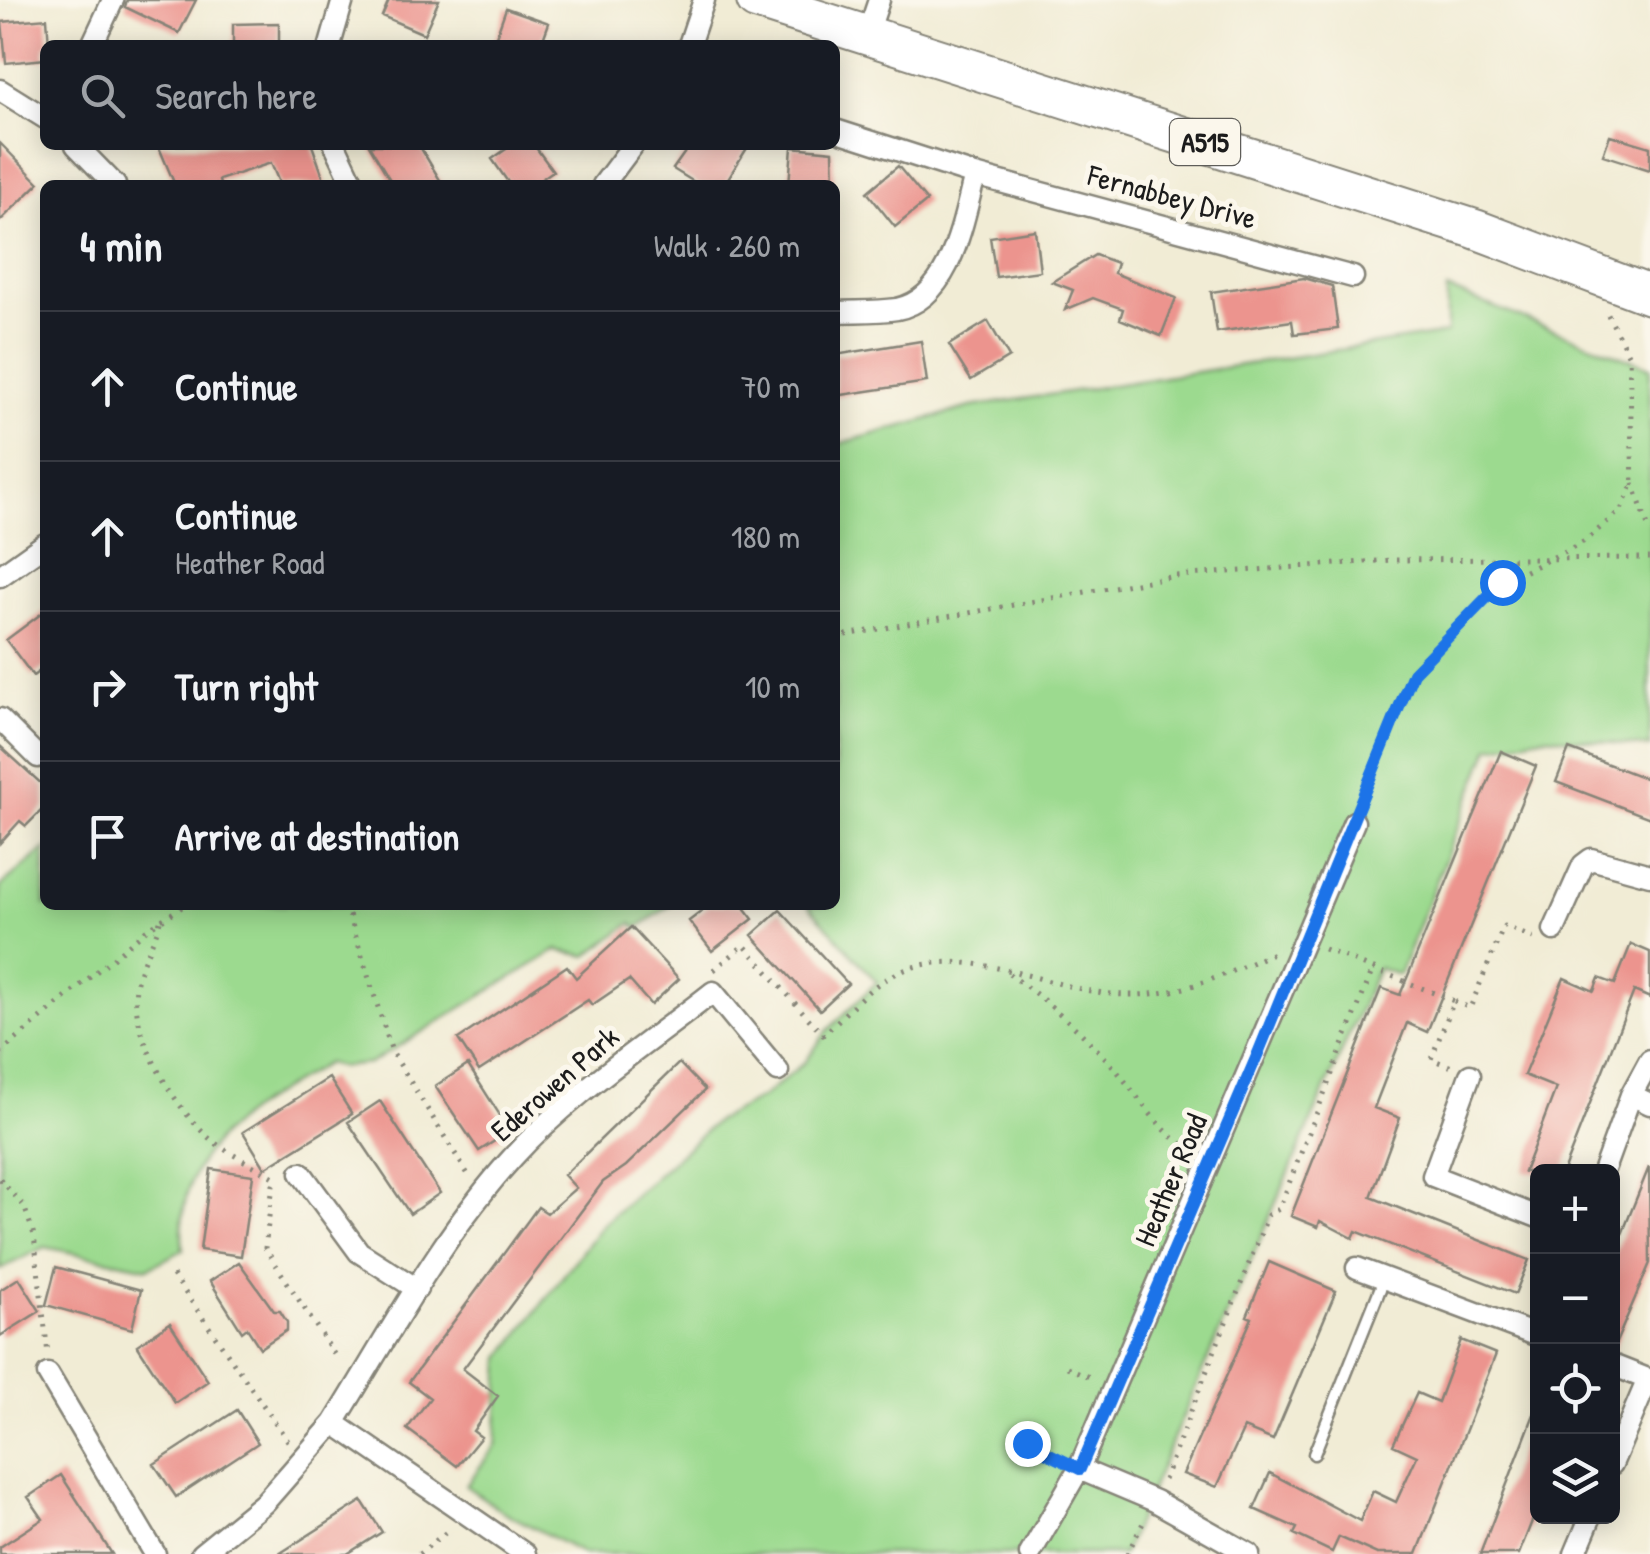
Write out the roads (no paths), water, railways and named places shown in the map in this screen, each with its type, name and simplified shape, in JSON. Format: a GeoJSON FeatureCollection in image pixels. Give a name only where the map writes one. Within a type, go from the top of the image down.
{"type":"FeatureCollection","features":[{"type":"Feature","properties":{"kind":"highway","name":"A515"},"geometry":{"type":"LineString","coordinates":[[756,0],[874,16],[1650,295]]}},
{"type":"Feature","properties":{"kind":"street"},"geometry":{"type":"LineString","coordinates":[[94,40],[112,0]]}},
{"type":"Feature","properties":{"kind":"street"},"geometry":{"type":"LineString","coordinates":[[332,40],[344,0]]}},
{"type":"Feature","properties":{"kind":"street"},"geometry":{"type":"LineString","coordinates":[[691,40],[704,0]]}},
{"type":"Feature","properties":{"kind":"street"},"geometry":{"type":"LineString","coordinates":[[0,90],[40,115]]}},
{"type":"Feature","properties":{"kind":"street","name":"Fernabbey Drive"},"geometry":{"type":"LineString","coordinates":[[840,132],[975,175],[1353,277]]}},
{"type":"Feature","properties":{"kind":"street"},"geometry":{"type":"LineString","coordinates":[[81,150],[110,180]]}},
{"type":"Feature","properties":{"kind":"street"},"geometry":{"type":"LineString","coordinates":[[337,150],[352,180]]}},
{"type":"Feature","properties":{"kind":"street"},"geometry":{"type":"LineString","coordinates":[[605,180],[621,150]]}},
{"type":"Feature","properties":{"kind":"street"},"geometry":{"type":"LineString","coordinates":[[840,312],[900,308],[932,291],[957,240],[975,175]]}},
{"type":"Feature","properties":{"kind":"street"},"geometry":{"type":"LineString","coordinates":[[0,576],[40,548]]}},
{"type":"Feature","properties":{"kind":"street"},"geometry":{"type":"LineString","coordinates":[[0,719],[38,757]]}},
{"type":"Feature","properties":{"kind":"street","name":"Heather Road"},"geometry":{"type":"LineString","coordinates":[[1030,1554],[1080,1469],[1354,822]]}},
{"type":"Feature","properties":{"kind":"street"},"geometry":{"type":"LineString","coordinates":[[1554,930],[1583,865],[1591,859],[1650,875]]}},
{"type":"Feature","properties":{"kind":"street","name":"Ederowen Park"},"geometry":{"type":"LineString","coordinates":[[202,1554],[264,1504],[334,1423],[417,1289],[482,1195],[555,1116],[713,992],[778,1071]]}},
{"type":"Feature","properties":{"kind":"street"},"geometry":{"type":"LineString","coordinates":[[1607,1164],[1641,1100],[1650,1060]]}},
{"type":"Feature","properties":{"kind":"street"},"geometry":{"type":"LineString","coordinates":[[1470,1074],[1433,1176],[1530,1214]]}},
{"type":"Feature","properties":{"kind":"street"},"geometry":{"type":"LineString","coordinates":[[301,1172],[359,1252],[417,1289]]}},
{"type":"Feature","properties":{"kind":"street"},"geometry":{"type":"LineString","coordinates":[[1358,1268],[1530,1333]]}},
{"type":"Feature","properties":{"kind":"street"},"geometry":{"type":"LineString","coordinates":[[1620,1368],[1649,1379],[1620,1446]]}},
{"type":"Feature","properties":{"kind":"street"},"geometry":{"type":"LineString","coordinates":[[48,1374],[155,1554]]}},
{"type":"Feature","properties":{"kind":"street"},"geometry":{"type":"LineString","coordinates":[[334,1423],[525,1554]]}},
{"type":"Feature","properties":{"kind":"street"},"geometry":{"type":"LineString","coordinates":[[1080,1469],[1155,1501],[1249,1554]]}},
{"type":"Feature","properties":{"kind":"street"},"geometry":{"type":"LineString","coordinates":[[1575,1554],[1588,1524]]}},
{"type":"Feature","properties":{"kind":"lane"},"geometry":{"type":"LineString","coordinates":[[1314,1454],[1384,1278]]}}]}
